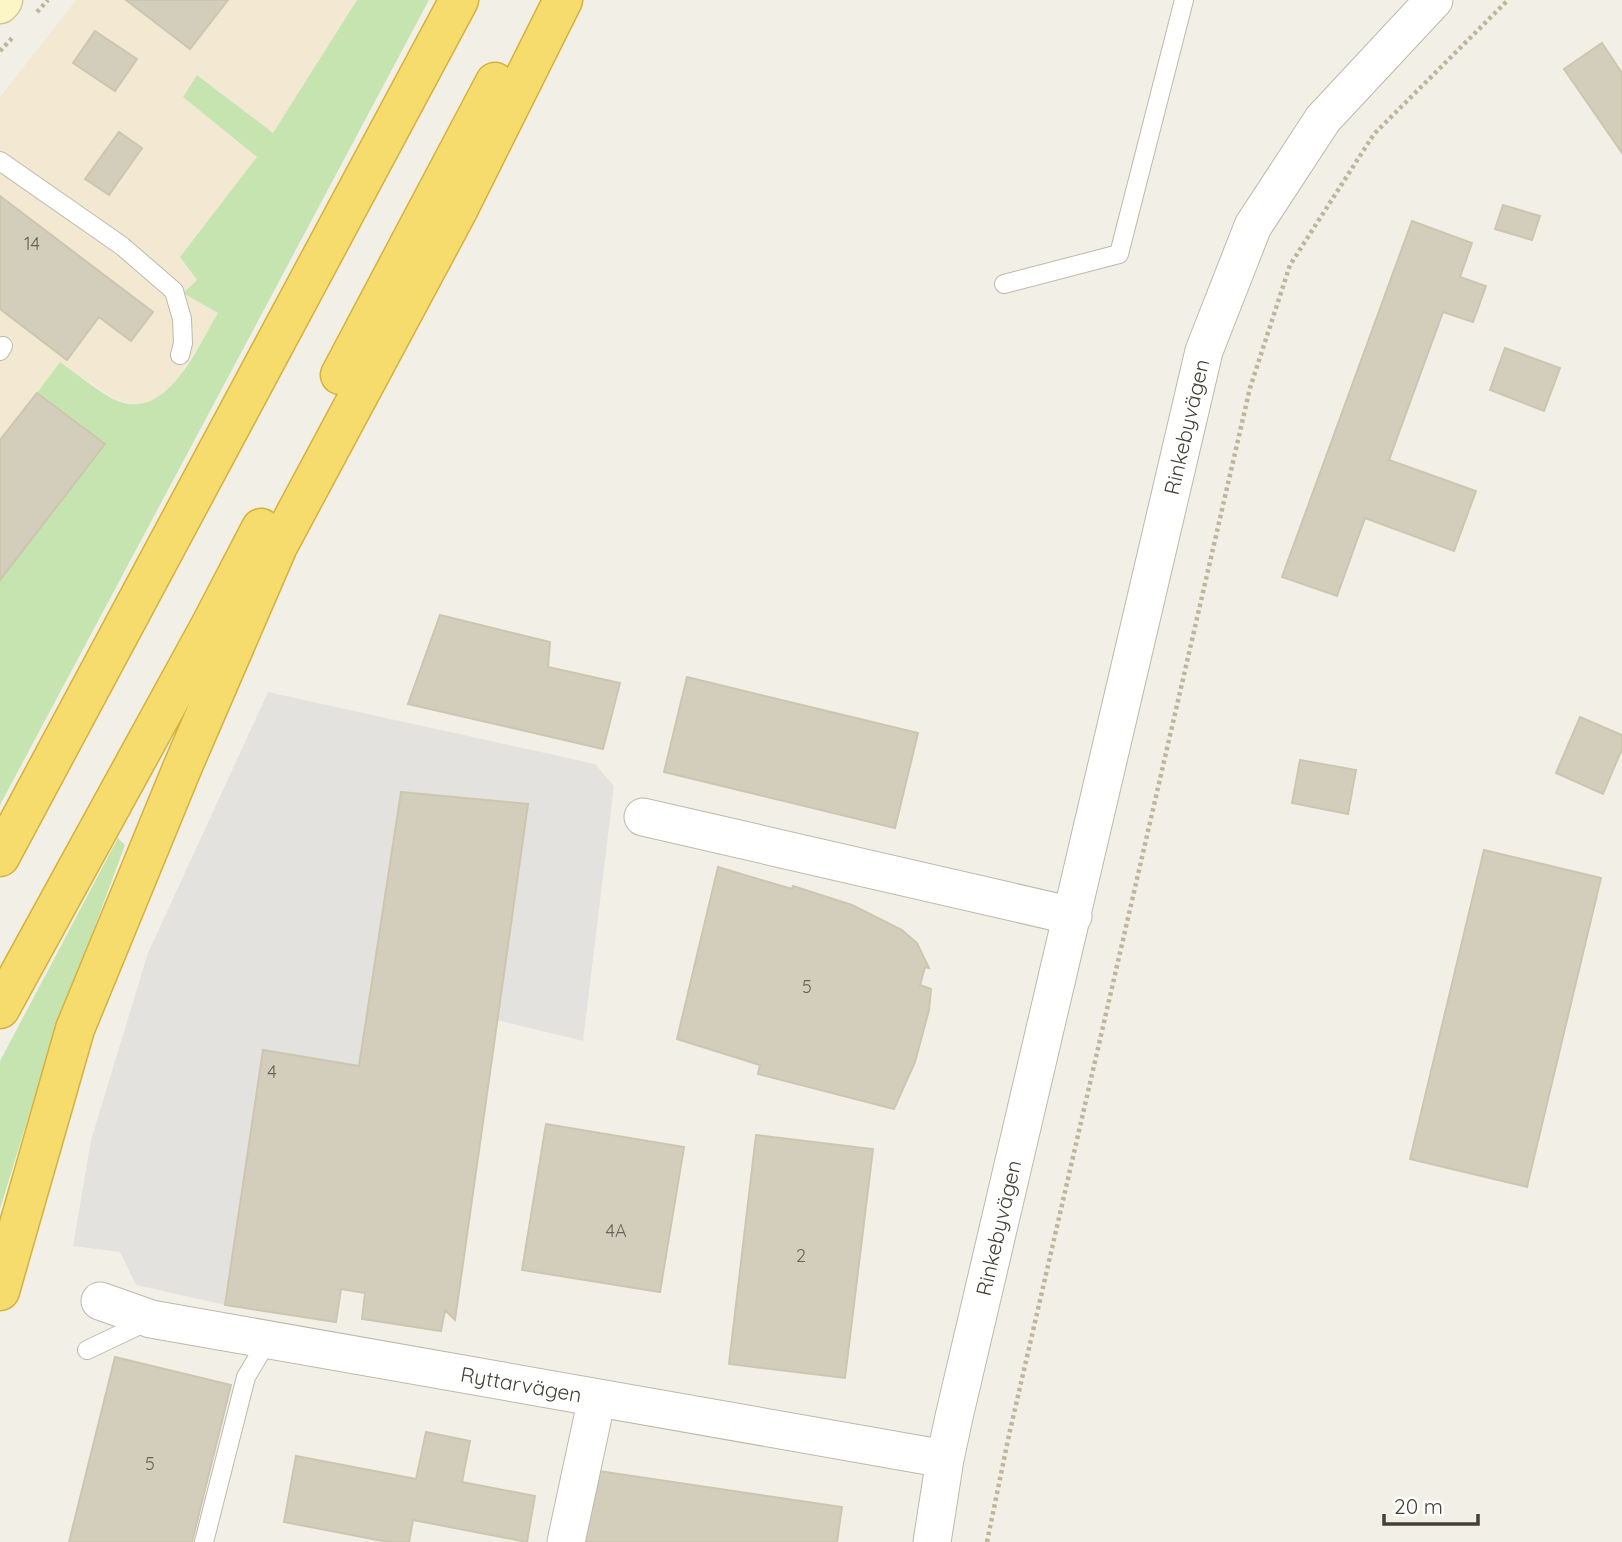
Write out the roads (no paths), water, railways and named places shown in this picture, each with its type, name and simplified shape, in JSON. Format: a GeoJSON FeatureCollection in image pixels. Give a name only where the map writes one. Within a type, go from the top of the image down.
{"type":"FeatureCollection","features":[{"type":"Feature","properties":{"kind":"highway"},"geometry":{"type":"LineString","coordinates":[[0,857],[459,0]]}},
{"type":"Feature","properties":{"kind":"highway"},"geometry":{"type":"LineString","coordinates":[[0,1009],[210,626],[453,157],[539,0]]}},
{"type":"Feature","properties":{"kind":"highway"},"geometry":{"type":"LineString","coordinates":[[0,1291],[75,1029],[183,766],[278,546],[457,212],[564,0]]}},
{"type":"Feature","properties":{"kind":"main road"},"geometry":{"type":"LineString","coordinates":[[0,4],[3,0]]}},
{"type":"Feature","properties":{"kind":"street","name":"Rinkebyvägen"},"geometry":{"type":"LineString","coordinates":[[932,1542],[945,1459],[1204,351],[1253,226],[1323,119],[1434,0]]}},
{"type":"Feature","properties":{"kind":"street"},"geometry":{"type":"LineString","coordinates":[[643,817],[1073,916]]}},
{"type":"Feature","properties":{"kind":"street","name":"Ryttarvägen"},"geometry":{"type":"LineString","coordinates":[[100,1301],[151,1319],[945,1459]]}},
{"type":"Feature","properties":{"kind":"street"},"geometry":{"type":"LineString","coordinates":[[566,1542],[597,1398]]}},
{"type":"Feature","properties":{"kind":"lane"},"geometry":{"type":"LineString","coordinates":[[1004,284],[1119,254],[1184,0]]}},
{"type":"Feature","properties":{"kind":"lane"},"geometry":{"type":"LineString","coordinates":[[0,161],[122,246],[174,291],[182,319],[183,343],[180,355]]}},
{"type":"Feature","properties":{"kind":"lane"},"geometry":{"type":"LineString","coordinates":[[87,1350],[151,1319]]}},
{"type":"Feature","properties":{"kind":"lane"},"geometry":{"type":"LineString","coordinates":[[204,1542],[246,1377],[268,1340]]}}]}
